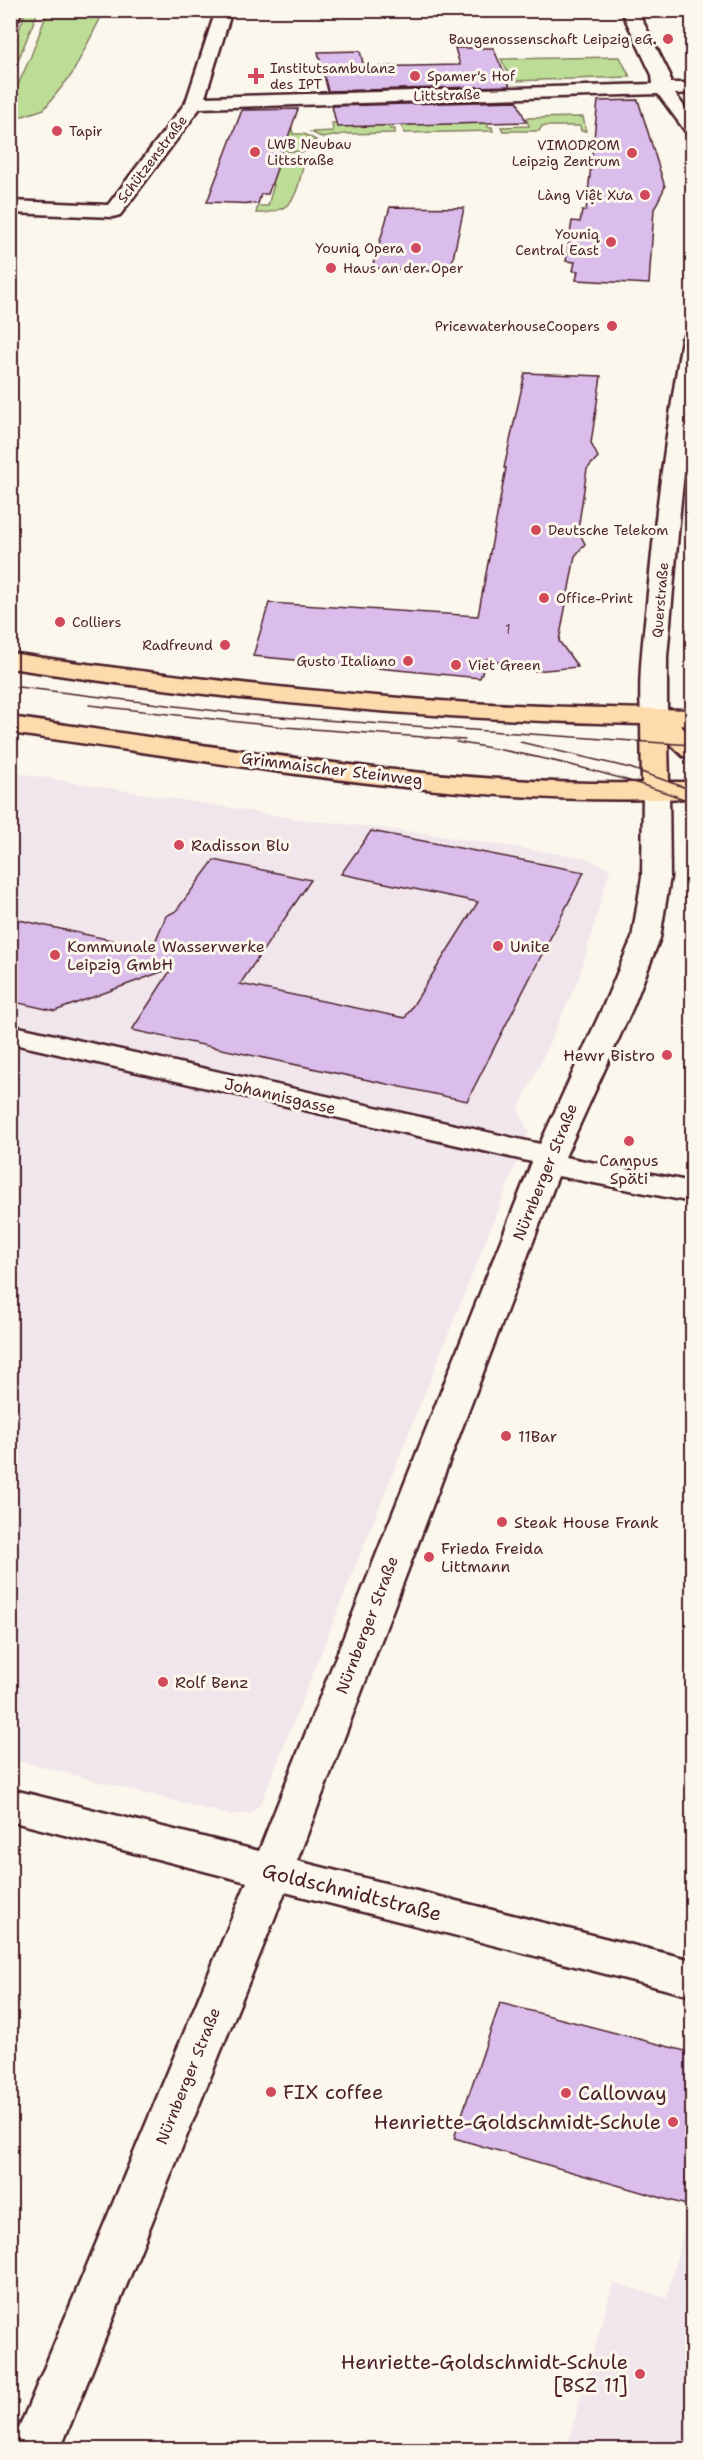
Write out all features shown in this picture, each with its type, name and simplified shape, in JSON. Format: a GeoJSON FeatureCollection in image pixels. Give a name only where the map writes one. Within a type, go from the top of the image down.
{"type":"FeatureCollection","features":[{"type":"Feature","properties":{"kind":"main road"},"geometry":{"type":"LineString","coordinates":[[10,21],[14,10]]}},
{"type":"Feature","properties":{"kind":"main road"},"geometry":{"type":"LineString","coordinates":[[10,660],[106,675],[272,694],[483,711],[693,718]]}},
{"type":"Feature","properties":{"kind":"main road"},"geometry":{"type":"LineString","coordinates":[[654,716],[693,750]]}},
{"type":"Feature","properties":{"kind":"main road","name":"Querstraße"},"geometry":{"type":"LineString","coordinates":[[654,716],[656,791]]}},
{"type":"Feature","properties":{"kind":"main road","name":"Grimmaischer Steinweg"},"geometry":{"type":"LineString","coordinates":[[10,725],[406,780],[541,791],[693,790]]}},
{"type":"Feature","properties":{"kind":"main road"},"geometry":{"type":"LineString","coordinates":[[656,791],[693,810]]}},
{"type":"Feature","properties":{"kind":"street","name":"Schützenstraße"},"geometry":{"type":"LineString","coordinates":[[10,207],[113,211],[195,103],[224,10]]}},
{"type":"Feature","properties":{"kind":"street"},"geometry":{"type":"LineString","coordinates":[[629,10],[661,75],[693,104]]}},
{"type":"Feature","properties":{"kind":"street","name":"Littstraße"},"geometry":{"type":"LineString","coordinates":[[195,103],[678,88]]}},
{"type":"Feature","properties":{"kind":"street"},"geometry":{"type":"LineString","coordinates":[[678,88],[693,128]]}},
{"type":"Feature","properties":{"kind":"street","name":"Querstraße"},"geometry":{"type":"LineString","coordinates":[[654,716],[655,658],[668,505],[680,408],[693,339]]}},
{"type":"Feature","properties":{"kind":"street","name":"Nürnberger Straße"},"geometry":{"type":"LineString","coordinates":[[35,2450],[272,1871],[548,1160],[618,1007],[646,938],[656,877],[656,791]]}},
{"type":"Feature","properties":{"kind":"street","name":"Johannisgasse"},"geometry":{"type":"LineString","coordinates":[[10,1034],[693,1192]]}},
{"type":"Feature","properties":{"kind":"street","name":"Goldschmidtstraße"},"geometry":{"type":"LineString","coordinates":[[10,1805],[693,1978]]}},
{"type":"Feature","properties":{"kind":"shaded area"},"geometry":{"type":"Polygon","coordinates":[[[10,772],[292,818],[415,832],[587,858],[610,869],[579,978],[518,1111],[529,1132],[261,1803],[251,1813],[230,1815],[11,1759],[10,772]]]}},
{"type":"Feature","properties":{"kind":"shaded area","name":"Henriette-Goldschmidt-Schule [BSZ 11]"},"geometry":{"type":"Polygon","coordinates":[[[689,2206],[692,2207],[692,2449],[566,2450],[613,2283],[667,2298],[689,2206]]]}},
{"type":"Feature","properties":{"kind":"green space"},"geometry":{"type":"Polygon","coordinates":[[[48,10],[102,11],[72,74],[44,109],[23,116],[11,115],[11,100],[48,10]]]}},
{"type":"Feature","properties":{"kind":"green space"},"geometry":{"type":"Polygon","coordinates":[[[26,11],[38,11],[11,78],[11,51],[26,11]]]}},
{"type":"Feature","properties":{"kind":"green space"},"geometry":{"type":"Polygon","coordinates":[[[620,57],[630,77],[512,81],[501,59],[620,57]]]}},
{"type":"Feature","properties":{"kind":"green space"},"geometry":{"type":"Polygon","coordinates":[[[583,117],[586,131],[581,131],[580,126],[542,126],[539,131],[503,131],[501,127],[529,126],[526,118],[583,117]]]}},
{"type":"Feature","properties":{"kind":"green space"},"geometry":{"type":"Polygon","coordinates":[[[486,119],[488,127],[492,127],[493,131],[404,133],[402,125],[486,119]]]}},
{"type":"Feature","properties":{"kind":"green space"},"geometry":{"type":"Polygon","coordinates":[[[388,122],[390,129],[395,129],[395,133],[344,134],[323,138],[311,132],[333,131],[332,123],[388,122]]]}},
{"type":"Feature","properties":{"kind":"green space"},"geometry":{"type":"Polygon","coordinates":[[[291,124],[293,134],[304,134],[316,140],[309,144],[304,152],[284,151],[285,145],[274,145],[291,124]]]}},
{"type":"Feature","properties":{"kind":"green space"},"geometry":{"type":"Polygon","coordinates":[[[305,159],[297,191],[288,205],[270,212],[256,213],[258,206],[268,206],[274,184],[262,183],[270,160],[295,160],[305,159]]]}},
{"type":"Feature","properties":{"kind":"building","name":"Spamer's Hof"},"geometry":{"type":"Polygon","coordinates":[[[455,48],[493,48],[510,86],[328,91],[318,52],[360,51],[364,67],[460,65],[455,48]]]}},
{"type":"Feature","properties":{"kind":"building"},"geometry":{"type":"Polygon","coordinates":[[[638,100],[665,187],[654,209],[649,284],[576,280],[578,271],[573,271],[575,262],[566,261],[572,221],[580,222],[582,211],[586,211],[598,101],[638,100]]]}},
{"type":"Feature","properties":{"kind":"building"},"geometry":{"type":"Polygon","coordinates":[[[517,101],[526,122],[337,127],[332,106],[517,101]]]}},
{"type":"Feature","properties":{"kind":"building"},"geometry":{"type":"Polygon","coordinates":[[[298,109],[268,194],[261,194],[258,204],[207,202],[242,110],[298,109]]]}},
{"type":"Feature","properties":{"kind":"building","name":"Youniq Opera"},"geometry":{"type":"Polygon","coordinates":[[[390,207],[464,208],[450,272],[372,268],[390,207]]]}},
{"type":"Feature","properties":{"kind":"building","name":"Deutsche Telekom"},"geometry":{"type":"Polygon","coordinates":[[[525,373],[601,376],[591,443],[598,457],[587,469],[578,530],[585,544],[575,556],[559,641],[578,667],[535,671],[487,659],[480,678],[253,656],[269,603],[478,616],[506,468],[504,468],[525,373]]]}},
{"type":"Feature","properties":{"kind":"building"},"geometry":{"type":"Polygon","coordinates":[[[371,831],[584,872],[467,1101],[132,1030],[172,968],[55,1011],[10,1001],[10,918],[152,949],[166,916],[176,911],[214,860],[311,880],[240,984],[405,1018],[478,902],[341,874],[371,831]]]}},
{"type":"Feature","properties":{"kind":"building","name":"Calloway"},"geometry":{"type":"Polygon","coordinates":[[[500,2003],[693,2053],[693,2207],[454,2138],[500,2003]]]}},
{"type":"Feature","properties":{"kind":"tram line"},"geometry":{"type":"LineString","coordinates":[[10,686],[250,715],[692,745]]}},
{"type":"Feature","properties":{"kind":"tram line"},"geometry":{"type":"LineString","coordinates":[[89,705],[284,727],[465,740]]}},
{"type":"Feature","properties":{"kind":"tram line"},"geometry":{"type":"LineString","coordinates":[[456,742],[576,766],[634,782],[692,802]]}},
{"type":"Feature","properties":{"kind":"tram line"},"geometry":{"type":"LineString","coordinates":[[520,742],[630,768],[692,790]]}},
{"type":"Feature","properties":{"kind":"place","name":"Baugenossenschaft Leipzig eG."},"geometry":{"type":"Point","coordinates":[668,39]}},
{"type":"Feature","properties":{"kind":"place","name":"Institutsambulanz des IPT"},"geometry":{"type":"Point","coordinates":[256,76]}},
{"type":"Feature","properties":{"kind":"place","name":"Spamer's Hof"},"geometry":{"type":"Point","coordinates":[415,76]}},
{"type":"Feature","properties":{"kind":"place","name":"Tapir"},"geometry":{"type":"Point","coordinates":[57,131]}},
{"type":"Feature","properties":{"kind":"place","name":"LWB Neubau Littstraße"},"geometry":{"type":"Point","coordinates":[255,152]}},
{"type":"Feature","properties":{"kind":"place","name":"VIMODROM Leipzig Zentrum"},"geometry":{"type":"Point","coordinates":[632,153]}},
{"type":"Feature","properties":{"kind":"place","name":"Làng Việt Xưa"},"geometry":{"type":"Point","coordinates":[645,195]}},
{"type":"Feature","properties":{"kind":"place","name":"Youniq Central East"},"geometry":{"type":"Point","coordinates":[611,242]}},
{"type":"Feature","properties":{"kind":"place","name":"Youniq Opera"},"geometry":{"type":"Point","coordinates":[416,248]}},
{"type":"Feature","properties":{"kind":"place","name":"Haus an der Oper"},"geometry":{"type":"Point","coordinates":[331,268]}},
{"type":"Feature","properties":{"kind":"place","name":"PricewaterhouseCoopers"},"geometry":{"type":"Point","coordinates":[612,326]}},
{"type":"Feature","properties":{"kind":"place","name":"Deutsche Telekom"},"geometry":{"type":"Point","coordinates":[536,530]}},
{"type":"Feature","properties":{"kind":"place","name":"Office-Print"},"geometry":{"type":"Point","coordinates":[544,598]}},
{"type":"Feature","properties":{"kind":"place","name":"Colliers"},"geometry":{"type":"Point","coordinates":[60,622]}},
{"type":"Feature","properties":{"kind":"place","name":"Radfreund"},"geometry":{"type":"Point","coordinates":[225,645]}},
{"type":"Feature","properties":{"kind":"place","name":"Gusto Italiano"},"geometry":{"type":"Point","coordinates":[408,661]}},
{"type":"Feature","properties":{"kind":"place","name":"Viet Green"},"geometry":{"type":"Point","coordinates":[456,665]}},
{"type":"Feature","properties":{"kind":"place","name":"Radisson Blu"},"geometry":{"type":"Point","coordinates":[179,845]}},
{"type":"Feature","properties":{"kind":"place","name":"Unite"},"geometry":{"type":"Point","coordinates":[498,946]}},
{"type":"Feature","properties":{"kind":"place","name":"Kommunale Wasserwerke Leipzig GmbH"},"geometry":{"type":"Point","coordinates":[55,955]}},
{"type":"Feature","properties":{"kind":"place","name":"Hewr Bistro"},"geometry":{"type":"Point","coordinates":[667,1055]}},
{"type":"Feature","properties":{"kind":"place","name":"Campus Späti"},"geometry":{"type":"Point","coordinates":[629,1141]}},
{"type":"Feature","properties":{"kind":"place","name":"11Bar"},"geometry":{"type":"Point","coordinates":[506,1436]}},
{"type":"Feature","properties":{"kind":"place","name":"Steak House Frank"},"geometry":{"type":"Point","coordinates":[502,1522]}},
{"type":"Feature","properties":{"kind":"place","name":"Frieda Freida Littmann"},"geometry":{"type":"Point","coordinates":[429,1557]}},
{"type":"Feature","properties":{"kind":"place","name":"Rolf Benz"},"geometry":{"type":"Point","coordinates":[163,1682]}},
{"type":"Feature","properties":{"kind":"place","name":"FIX coffee"},"geometry":{"type":"Point","coordinates":[271,2092]}},
{"type":"Feature","properties":{"kind":"place","name":"Calloway"},"geometry":{"type":"Point","coordinates":[566,2093]}},
{"type":"Feature","properties":{"kind":"place","name":"Henriette-Goldschmidt-Schule"},"geometry":{"type":"Point","coordinates":[673,2122]}},
{"type":"Feature","properties":{"kind":"place","name":"Henriette-Goldschmidt-Schule [BSZ 11]"},"geometry":{"type":"Point","coordinates":[640,2374]}}]}
